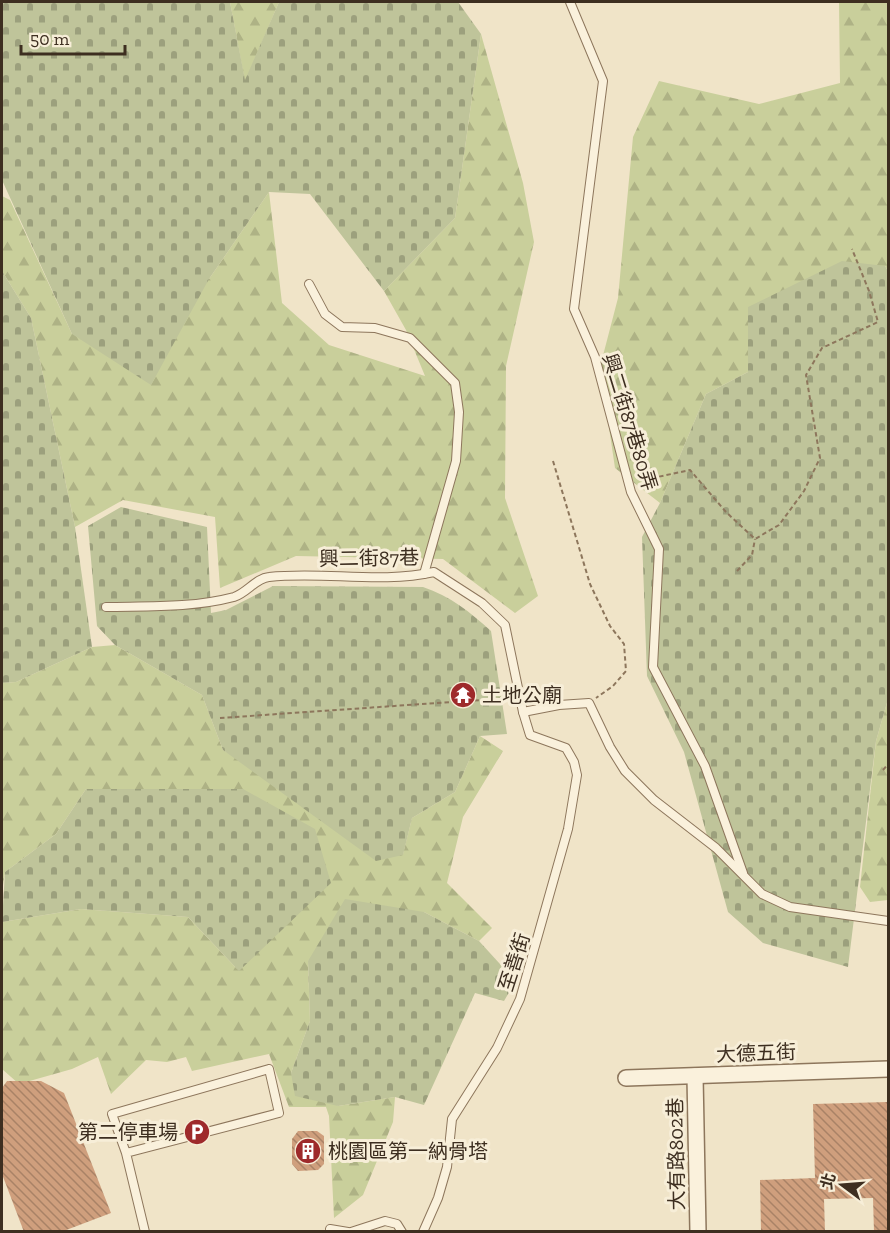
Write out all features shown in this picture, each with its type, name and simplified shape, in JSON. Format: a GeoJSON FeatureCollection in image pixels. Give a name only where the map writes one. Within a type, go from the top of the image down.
{"type":"FeatureCollection","features":[{"type":"Feature","properties":{"kind":"street","name":"大德五街"},"geometry":{"type":"LineString","coordinates":[[626,1078],[888,1069]]}},
{"type":"Feature","properties":{"kind":"street","name":"大有路802巷"},"geometry":{"type":"LineString","coordinates":[[695,1076],[698,1232]]}},
{"type":"Feature","properties":{"kind":"lane","name":"興二街87巷80弄"},"geometry":{"type":"LineString","coordinates":[[570,2],[603,81],[574,309],[595,357],[631,492],[659,549],[653,666],[705,766],[743,874]]}},
{"type":"Feature","properties":{"kind":"lane"},"geometry":{"type":"LineString","coordinates":[[309,284],[325,314],[342,327],[375,328],[410,338],[455,384],[459,412],[456,460],[424,574]]}},
{"type":"Feature","properties":{"kind":"lane","name":"興二街87巷"},"geometry":{"type":"LineString","coordinates":[[106,607],[207,603],[238,596],[266,577],[301,575],[374,578],[434,572],[450,580],[482,603],[505,625],[523,712]]}},
{"type":"Feature","properties":{"kind":"lane"},"geometry":{"type":"LineString","coordinates":[[523,712],[559,705],[589,703],[610,747],[625,771],[654,800],[743,874],[762,894],[790,907],[830,915],[888,921]]}},
{"type":"Feature","properties":{"kind":"lane","name":"至善街"},"geometry":{"type":"LineString","coordinates":[[423,1232],[447,1167],[452,1119],[497,1048],[520,999],[568,829],[577,775],[574,762],[566,748],[530,735],[523,712]]}},
{"type":"Feature","properties":{"kind":"lane"},"geometry":{"type":"LineString","coordinates":[[126,1153],[279,1113],[269,1069],[112,1114],[126,1153],[145,1232]]}},
{"type":"Feature","properties":{"kind":"lane"},"geometry":{"type":"LineString","coordinates":[[330,1228],[349,1232],[385,1221],[397,1224],[402,1232]]}},
{"type":"Feature","properties":{"kind":"path"},"geometry":{"type":"LineString","coordinates":[[755,538],[779,525],[804,492],[820,458],[806,375],[822,348],[878,322],[869,291],[852,249]]}},
{"type":"Feature","properties":{"kind":"path"},"geometry":{"type":"LineString","coordinates":[[553,461],[590,584],[610,626],[624,644],[626,671],[613,686],[589,703]]}},
{"type":"Feature","properties":{"kind":"path"},"geometry":{"type":"LineString","coordinates":[[625,468],[648,479],[690,470],[726,512],[755,538]]}},
{"type":"Feature","properties":{"kind":"path"},"geometry":{"type":"LineString","coordinates":[[737,571],[752,555],[755,538]]}},
{"type":"Feature","properties":{"kind":"path"},"geometry":{"type":"LineString","coordinates":[[220,718],[520,698]]}},
{"type":"Feature","properties":{"kind":"path"},"geometry":{"type":"LineString","coordinates":[[883,770],[888,764]]}},
{"type":"Feature","properties":{"kind":"green space"},"geometry":{"type":"Polygon","coordinates":[[[2,2],[230,2],[245,80],[279,2],[458,2],[481,34],[455,218],[384,291],[310,194],[269,192],[209,279],[151,385],[72,334],[2,180],[2,2]]]}},
{"type":"Feature","properties":{"kind":"green space"},"geometry":{"type":"Polygon","coordinates":[[[230,2],[279,2],[245,82],[230,2]]]}},
{"type":"Feature","properties":{"kind":"green space"},"geometry":{"type":"Polygon","coordinates":[[[839,2],[888,2],[888,271],[885,266],[748,372],[706,394],[660,503],[615,468],[600,367],[618,298],[633,137],[659,81],[759,104],[840,83],[839,2]]]}},
{"type":"Feature","properties":{"kind":"green space"},"geometry":{"type":"Polygon","coordinates":[[[481,34],[523,183],[534,242],[506,366],[505,498],[538,596],[515,613],[443,559],[296,556],[220,588],[215,517],[123,500],[75,527],[31,318],[2,271],[2,196],[10,200],[72,334],[209,279],[269,192],[282,303],[329,345],[425,376],[406,330],[384,291],[455,218],[481,34]]]}},
{"type":"Feature","properties":{"kind":"green space"},"geometry":{"type":"Polygon","coordinates":[[[842,261],[885,266],[888,271],[888,699],[876,741],[848,967],[763,943],[728,912],[684,752],[647,676],[642,537],[660,503],[706,394],[748,372],[748,307],[842,261]]]}},
{"type":"Feature","properties":{"kind":"green space"},"geometry":{"type":"Polygon","coordinates":[[[2,271],[31,318],[75,527],[92,647],[16,682],[2,683],[2,271]]]}},
{"type":"Feature","properties":{"kind":"green space"},"geometry":{"type":"Polygon","coordinates":[[[121,507],[207,527],[211,613],[226,610],[273,586],[423,587],[459,605],[491,631],[507,734],[480,736],[455,792],[412,818],[403,855],[376,861],[223,750],[202,695],[115,645],[97,626],[88,526],[121,507]]]}},
{"type":"Feature","properties":{"kind":"green space"},"geometry":{"type":"Polygon","coordinates":[[[115,645],[202,695],[223,750],[403,854],[412,818],[455,792],[480,736],[503,751],[463,817],[447,883],[492,928],[479,941],[424,912],[308,961],[310,1021],[291,1073],[338,1106],[395,1097],[393,1122],[363,1195],[334,1218],[329,1116],[326,1107],[289,1107],[269,1054],[192,1071],[186,1057],[167,1062],[146,1060],[111,1094],[98,1057],[72,1069],[19,1084],[2,1069],[2,922],[81,909],[188,917],[239,971],[86,789],[56,834],[5,872],[2,892],[2,683],[16,682],[92,647],[115,645]]]}},
{"type":"Feature","properties":{"kind":"green space"},"geometry":{"type":"Polygon","coordinates":[[[888,699],[888,900],[870,902],[860,887],[876,741],[888,699]]]}},
{"type":"Feature","properties":{"kind":"green space"},"geometry":{"type":"Polygon","coordinates":[[[86,789],[243,789],[315,829],[331,883],[239,971],[188,917],[81,909],[2,922],[5,872],[56,834],[86,789]]]}},
{"type":"Feature","properties":{"kind":"green space"},"geometry":{"type":"Polygon","coordinates":[[[345,899],[424,912],[479,941],[510,975],[511,989],[504,1001],[475,993],[424,1105],[395,1097],[338,1106],[295,1096],[291,1073],[310,1021],[308,961],[345,899]]]}},
{"type":"Feature","properties":{"kind":"building"},"geometry":{"type":"Polygon","coordinates":[[[7,1081],[41,1081],[64,1093],[111,1213],[61,1232],[24,1232],[2,1174],[2,1088],[7,1081]]]}},
{"type":"Feature","properties":{"kind":"building"},"geometry":{"type":"Polygon","coordinates":[[[888,1102],[888,1232],[874,1232],[873,1198],[824,1199],[825,1232],[761,1232],[760,1180],[815,1178],[813,1104],[888,1102]]]}},
{"type":"Feature","properties":{"kind":"building","name":"桃園區第一納骨塔"},"geometry":{"type":"Polygon","coordinates":[[[298,1131],[317,1131],[324,1136],[324,1164],[318,1170],[298,1171],[292,1164],[292,1139],[298,1131]]]}},
{"type":"Feature","properties":{"kind":"place","name":"土地公廟"},"geometry":{"type":"Point","coordinates":[463,695]}},
{"type":"Feature","properties":{"kind":"place","name":"第二停車場"},"geometry":{"type":"Point","coordinates":[197,1132]}},
{"type":"Feature","properties":{"kind":"place","name":"桃園區第一納骨塔"},"geometry":{"type":"Point","coordinates":[308,1151]}}]}
